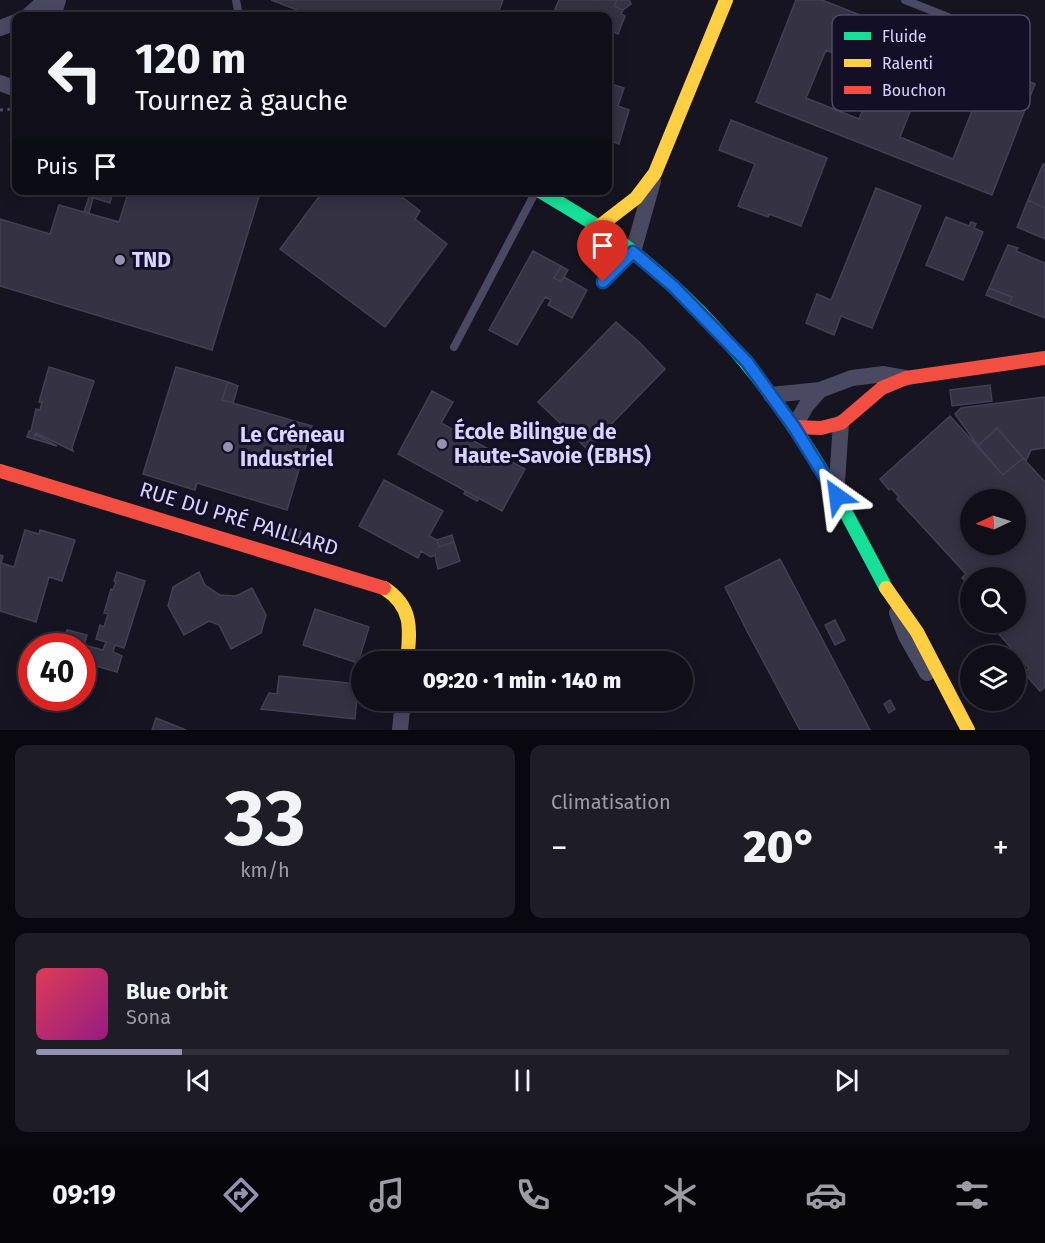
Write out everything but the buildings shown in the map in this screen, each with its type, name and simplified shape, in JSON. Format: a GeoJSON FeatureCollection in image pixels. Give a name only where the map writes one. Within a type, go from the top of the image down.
{"type":"FeatureCollection","features":[{"type":"Feature","properties":{"kind":"street"},"geometry":{"type":"LineString","coordinates":[[32,12],[46,0]]}},
{"type":"Feature","properties":{"kind":"street"},"geometry":{"type":"LineString","coordinates":[[597,228],[633,202],[655,173],[726,0]]}},
{"type":"Feature","properties":{"kind":"street"},"geometry":{"type":"LineString","coordinates":[[633,252],[655,173]]}},
{"type":"Feature","properties":{"kind":"street"},"geometry":{"type":"LineString","coordinates":[[546,195],[633,252],[703,316],[747,362],[794,427],[837,496],[889,593],[906,636],[957,730]]}},
{"type":"Feature","properties":{"kind":"street"},"geometry":{"type":"LineString","coordinates":[[794,427],[821,428],[842,423],[882,388],[906,378],[1045,358]]}},
{"type":"Feature","properties":{"kind":"street"},"geometry":{"type":"LineString","coordinates":[[771,395],[820,390],[852,378],[884,374],[906,378]]}},
{"type":"Feature","properties":{"kind":"street"},"geometry":{"type":"LineString","coordinates":[[794,427],[806,406],[820,390]]}},
{"type":"Feature","properties":{"kind":"street"},"geometry":{"type":"LineString","coordinates":[[837,496],[842,423]]}},
{"type":"Feature","properties":{"kind":"street","name":"RUE DU PRÉ PAILLARD"},"geometry":{"type":"LineString","coordinates":[[0,471],[382,586],[399,598],[406,608],[410,631],[408,651]]}},
{"type":"Feature","properties":{"kind":"street"},"geometry":{"type":"LineString","coordinates":[[889,593],[917,632],[968,730]]}},
{"type":"Feature","properties":{"kind":"street"},"geometry":{"type":"LineString","coordinates":[[400,730],[402,711]]}},
{"type":"Feature","properties":{"kind":"lane"},"geometry":{"type":"LineString","coordinates":[[905,0],[945,15]]}},
{"type":"Feature","properties":{"kind":"lane"},"geometry":{"type":"LineString","coordinates":[[454,347],[534,195]]}},
{"type":"Feature","properties":{"kind":"lane"},"geometry":{"type":"LineString","coordinates":[[603,282],[633,252]]}},
{"type":"Feature","properties":{"kind":"traffic: fast"},"geometry":{"type":"LineString","coordinates":[[546,195],[610,235],[656,270],[699,311],[740,356],[777,403],[819,465],[886,588]]}},
{"type":"Feature","properties":{"kind":"traffic: slow"},"geometry":{"type":"LineString","coordinates":[[597,228],[636,198],[655,173],[726,0]]}},
{"type":"Feature","properties":{"kind":"traffic: slow"},"geometry":{"type":"LineString","coordinates":[[384,588],[394,595],[405,612],[409,630],[408,651]]}},
{"type":"Feature","properties":{"kind":"traffic: slow"},"geometry":{"type":"LineString","coordinates":[[886,588],[917,632],[968,730]]}},
{"type":"Feature","properties":{"kind":"traffic: jam"},"geometry":{"type":"LineString","coordinates":[[794,427],[821,428],[841,423],[882,388],[906,378],[1045,358]]}},
{"type":"Feature","properties":{"kind":"traffic: jam"},"geometry":{"type":"LineString","coordinates":[[0,471],[384,588]]}},
{"type":"Feature","properties":{"kind":"place","name":"TND"},"geometry":{"type":"Point","coordinates":[120,260]}},
{"type":"Feature","properties":{"kind":"place","name":"École Bilingue de Haute-Savoie (EBHS)"},"geometry":{"type":"Point","coordinates":[442,444]}},
{"type":"Feature","properties":{"kind":"place","name":"Le Créneau Industriel"},"geometry":{"type":"Point","coordinates":[228,447]}},
{"type":"Feature","properties":{"kind":"route"},"geometry":{"type":"LineString","coordinates":[[603,282],[633,252],[673,286],[747,362],[794,427],[837,496]]}}]}
